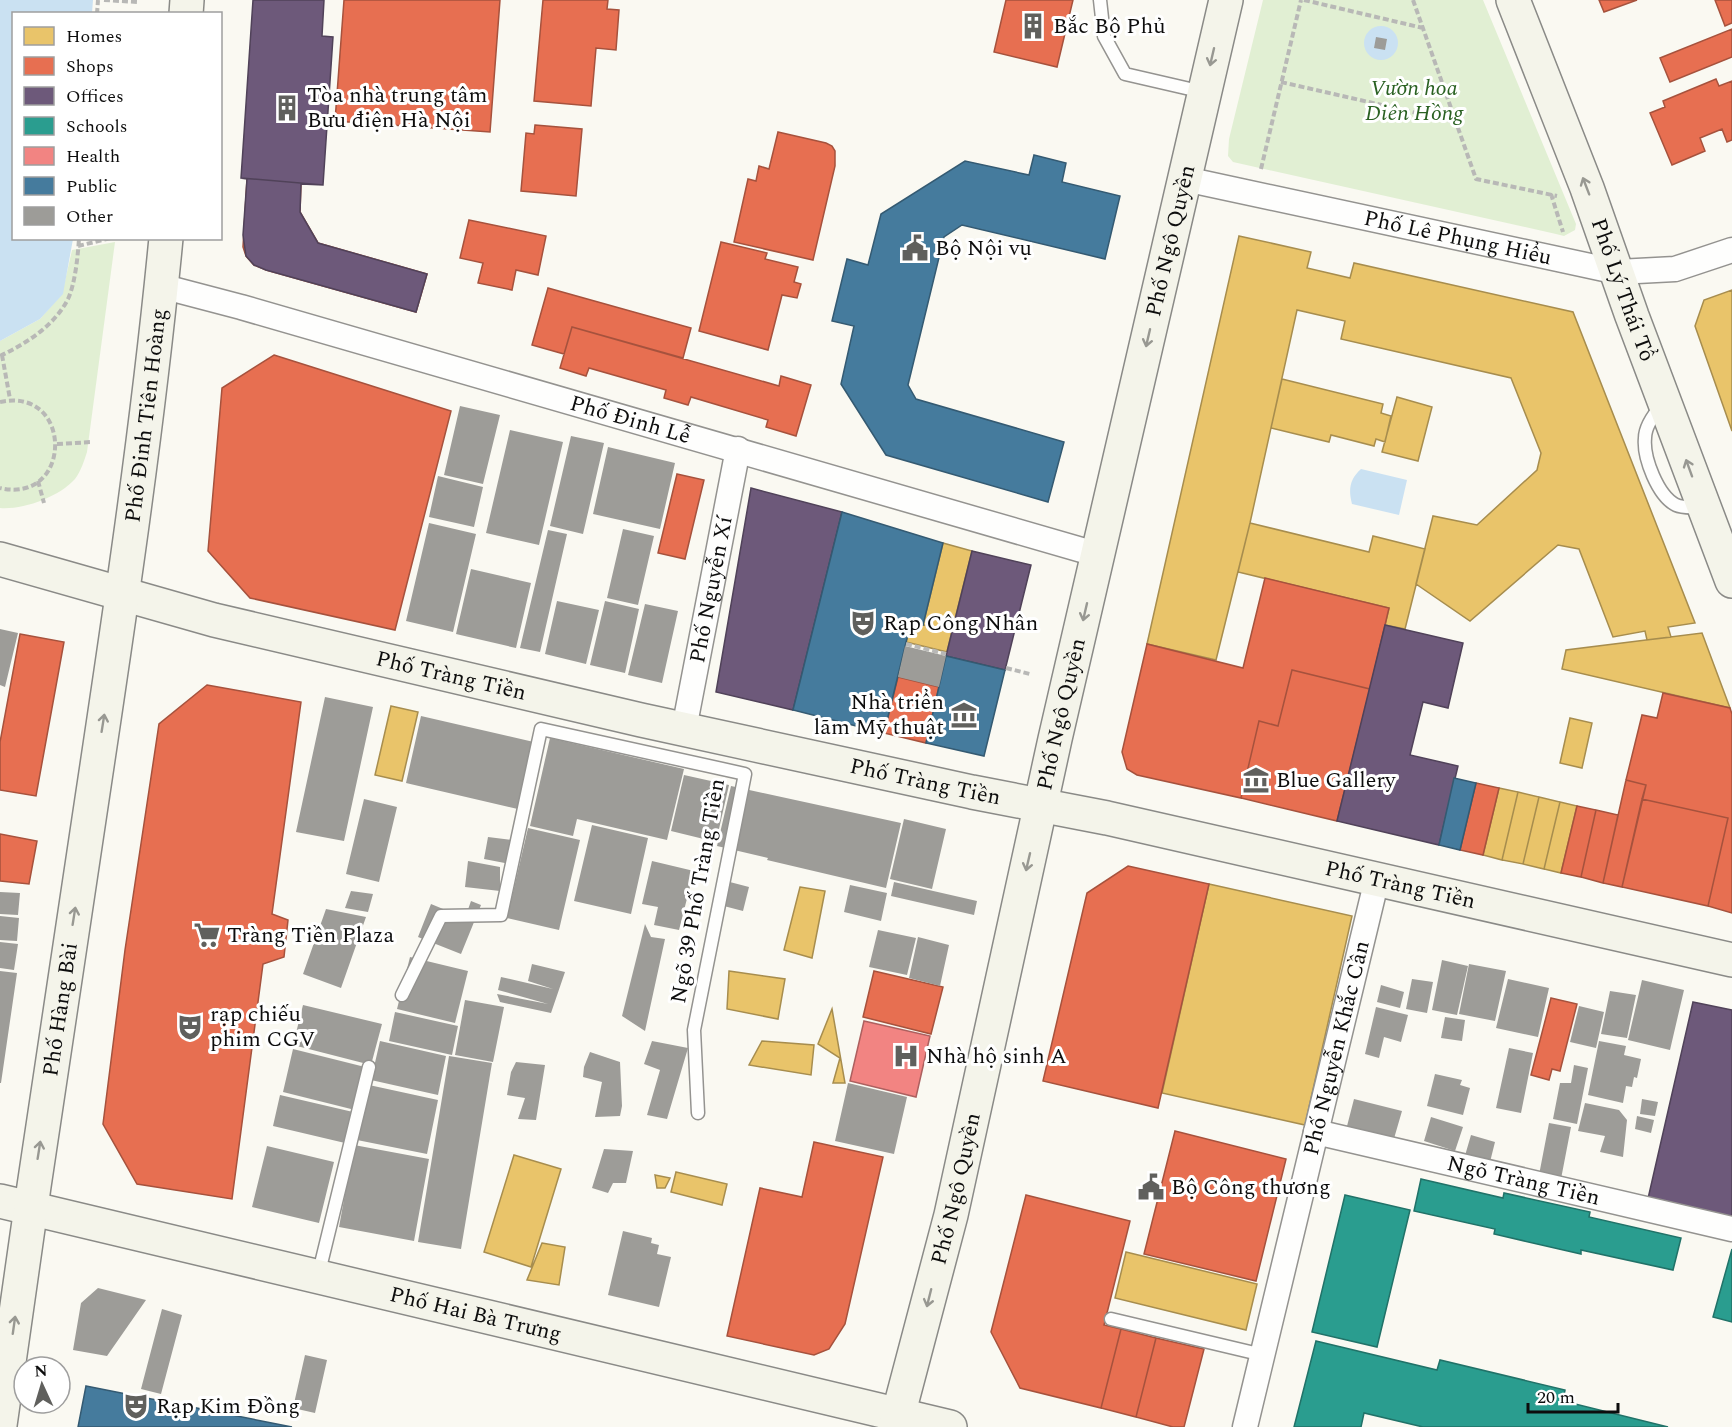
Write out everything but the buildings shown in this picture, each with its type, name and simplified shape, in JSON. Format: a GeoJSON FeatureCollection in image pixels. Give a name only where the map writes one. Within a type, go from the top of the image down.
{"type":"FeatureCollection","features":[{"type":"Feature","properties":{"kind":"street","name":"Phố Ngô Quyền"},"geometry":{"type":"LineString","coordinates":[[896,1421],[951,1215],[1041,805],[1226,0]]}},
{"type":"Feature","properties":{"kind":"street","name":"Phố Lý Thái Tổ"},"geometry":{"type":"LineString","coordinates":[[1513,0],[1618,272],[1632,316],[1732,581]]}},
{"type":"Feature","properties":{"kind":"street","name":"Phố Lê Phụng Hiểu"},"geometry":{"type":"LineString","coordinates":[[1185,179],[1618,272],[1675,268],[1732,250]]}},
{"type":"Feature","properties":{"kind":"street","name":"Phố Đinh Tiên Hoàng"},"geometry":{"type":"LineString","coordinates":[[122,593],[166,240]]}},
{"type":"Feature","properties":{"kind":"street","name":"Phố Đinh Lễ"},"geometry":{"type":"LineString","coordinates":[[161,286],[241,306],[1099,555]]}},
{"type":"Feature","properties":{"kind":"street","name":"Phố Nguyễn Xí"},"geometry":{"type":"LineString","coordinates":[[684,729],[738,449]]}},
{"type":"Feature","properties":{"kind":"street","name":"Phố Tràng Tiền"},"geometry":{"type":"LineString","coordinates":[[0,559],[214,620],[684,729],[1377,879],[1732,960]]}},
{"type":"Feature","properties":{"kind":"street","name":"Phố Hàng Bài"},"geometry":{"type":"LineString","coordinates":[[0,1425],[15,1204],[122,593]]}},
{"type":"Feature","properties":{"kind":"street","name":"Phố Nguyễn Khắc Cần"},"geometry":{"type":"LineString","coordinates":[[1245,1427],[1377,879]]}},
{"type":"Feature","properties":{"kind":"street","name":"Ngõ Tràng Tiền"},"geometry":{"type":"LineString","coordinates":[[1316,1132],[1732,1228]]}},
{"type":"Feature","properties":{"kind":"street","name":"Phố Hai Bà Trưng"},"geometry":{"type":"LineString","coordinates":[[15,1204],[896,1421],[950,1427]]}},
{"type":"Feature","properties":{"kind":"lane"},"geometry":{"type":"LineString","coordinates":[[1100,0],[1104,36],[1125,74],[1204,92]]}},
{"type":"Feature","properties":{"kind":"lane","name":"Ngõ 39 Phố Tràng Tiền"},"geometry":{"type":"LineString","coordinates":[[402,995],[441,916],[501,915],[541,729],[745,774],[694,1030],[698,1113]]}},
{"type":"Feature","properties":{"kind":"lane"},"geometry":{"type":"LineString","coordinates":[[317,1277],[369,1067]]}},
{"type":"Feature","properties":{"kind":"lane"},"geometry":{"type":"LineString","coordinates":[[1111,1319],[1263,1355]]}},
{"type":"Feature","properties":{"kind":"path"},"geometry":{"type":"LineString","coordinates":[[104,0],[138,2]]}},
{"type":"Feature","properties":{"kind":"path"},"geometry":{"type":"LineString","coordinates":[[1261,169],[1302,0],[1423,28]]}},
{"type":"Feature","properties":{"kind":"path"},"geometry":{"type":"LineString","coordinates":[[1413,0],[1476,179],[1564,197]]}},
{"type":"Feature","properties":{"kind":"path"},"geometry":{"type":"LineString","coordinates":[[1281,82],[1456,122]]}},
{"type":"Feature","properties":{"kind":"path"},"geometry":{"type":"LineString","coordinates":[[1551,194],[1564,236]]}},
{"type":"Feature","properties":{"kind":"path"},"geometry":{"type":"LineString","coordinates":[[10,399],[1,355],[19,346],[54,321],[69,297],[79,240]]}},
{"type":"Feature","properties":{"kind":"path"},"geometry":{"type":"LineString","coordinates":[[78,246],[103,240]]}},
{"type":"Feature","properties":{"kind":"path"},"geometry":{"type":"LineString","coordinates":[[0,402],[10,399],[24,401],[37,408],[47,417],[54,430],[57,444],[55,458],[49,471],[38,481],[24,488],[0,488]]}},
{"type":"Feature","properties":{"kind":"path"},"geometry":{"type":"LineString","coordinates":[[57,444],[92,442]]}},
{"type":"Feature","properties":{"kind":"path"},"geometry":{"type":"LineString","coordinates":[[38,481],[44,503]]}},
{"type":"Feature","properties":{"kind":"path"},"geometry":{"type":"LineString","coordinates":[[906,644],[946,654]]}},
{"type":"Feature","properties":{"kind":"path"},"geometry":{"type":"LineString","coordinates":[[1006,668],[1030,674]]}},
{"type":"Feature","properties":{"kind":"green space","name":"Vườn hoa Diên Hồng"},"geometry":{"type":"Polygon","coordinates":[[[1263,0],[1483,0],[1576,224],[1575,230],[1564,236],[1233,162],[1228,156],[1229,139],[1263,0]]]}},
{"type":"Feature","properties":{"kind":"green space"},"geometry":{"type":"Polygon","coordinates":[[[115,242],[87,452],[81,469],[75,479],[50,497],[19,507],[0,508],[0,341],[40,319],[62,294],[72,250],[115,242]]]}},
{"type":"Feature","properties":{"kind":"water"},"geometry":{"type":"Polygon","coordinates":[[[0,0],[93,0],[92,12],[12,12],[12,240],[73,240],[63,294],[40,319],[0,341],[0,0]]]}},
{"type":"Feature","properties":{"kind":"water"},"geometry":{"type":"Polygon","coordinates":[[[1381,26],[1393,31],[1398,43],[1393,55],[1381,60],[1369,55],[1364,43],[1369,31],[1381,26]]]}},
{"type":"Feature","properties":{"kind":"water"},"geometry":{"type":"Polygon","coordinates":[[[1361,469],[1407,480],[1399,515],[1352,504],[1351,485],[1361,469]]]}},
{"type":"Feature","properties":{"kind":"place","name":"Bắc Bộ Phủ"},"geometry":{"type":"Point","coordinates":[1033,26]}},
{"type":"Feature","properties":{"kind":"place","name":"Tòa nhà trung tâm Bưu điện Hà Nội"},"geometry":{"type":"Point","coordinates":[287,108]}},
{"type":"Feature","properties":{"kind":"place","name":"Bộ Nội vụ"},"geometry":{"type":"Point","coordinates":[915,248]}},
{"type":"Feature","properties":{"kind":"place","name":"Rạp Công Nhân"},"geometry":{"type":"Point","coordinates":[863,623]}},
{"type":"Feature","properties":{"kind":"place","name":"Nhà triển lãm Mỹ thuật"},"geometry":{"type":"Point","coordinates":[964,715]}},
{"type":"Feature","properties":{"kind":"place","name":"Blue Gallery"},"geometry":{"type":"Point","coordinates":[1256,780]}},
{"type":"Feature","properties":{"kind":"place","name":"Tràng Tiền Plaza"},"geometry":{"type":"Point","coordinates":[207,935]}},
{"type":"Feature","properties":{"kind":"place","name":"rạp chiếu phim CGV"},"geometry":{"type":"Point","coordinates":[190,1027]}},
{"type":"Feature","properties":{"kind":"place","name":"Nhà hộ sinh A"},"geometry":{"type":"Point","coordinates":[906,1056]}},
{"type":"Feature","properties":{"kind":"place","name":"Bộ Công thương"},"geometry":{"type":"Point","coordinates":[1151,1187]}},
{"type":"Feature","properties":{"kind":"place","name":"Rạp Kim Đồng"},"geometry":{"type":"Point","coordinates":[136,1406]}}]}
